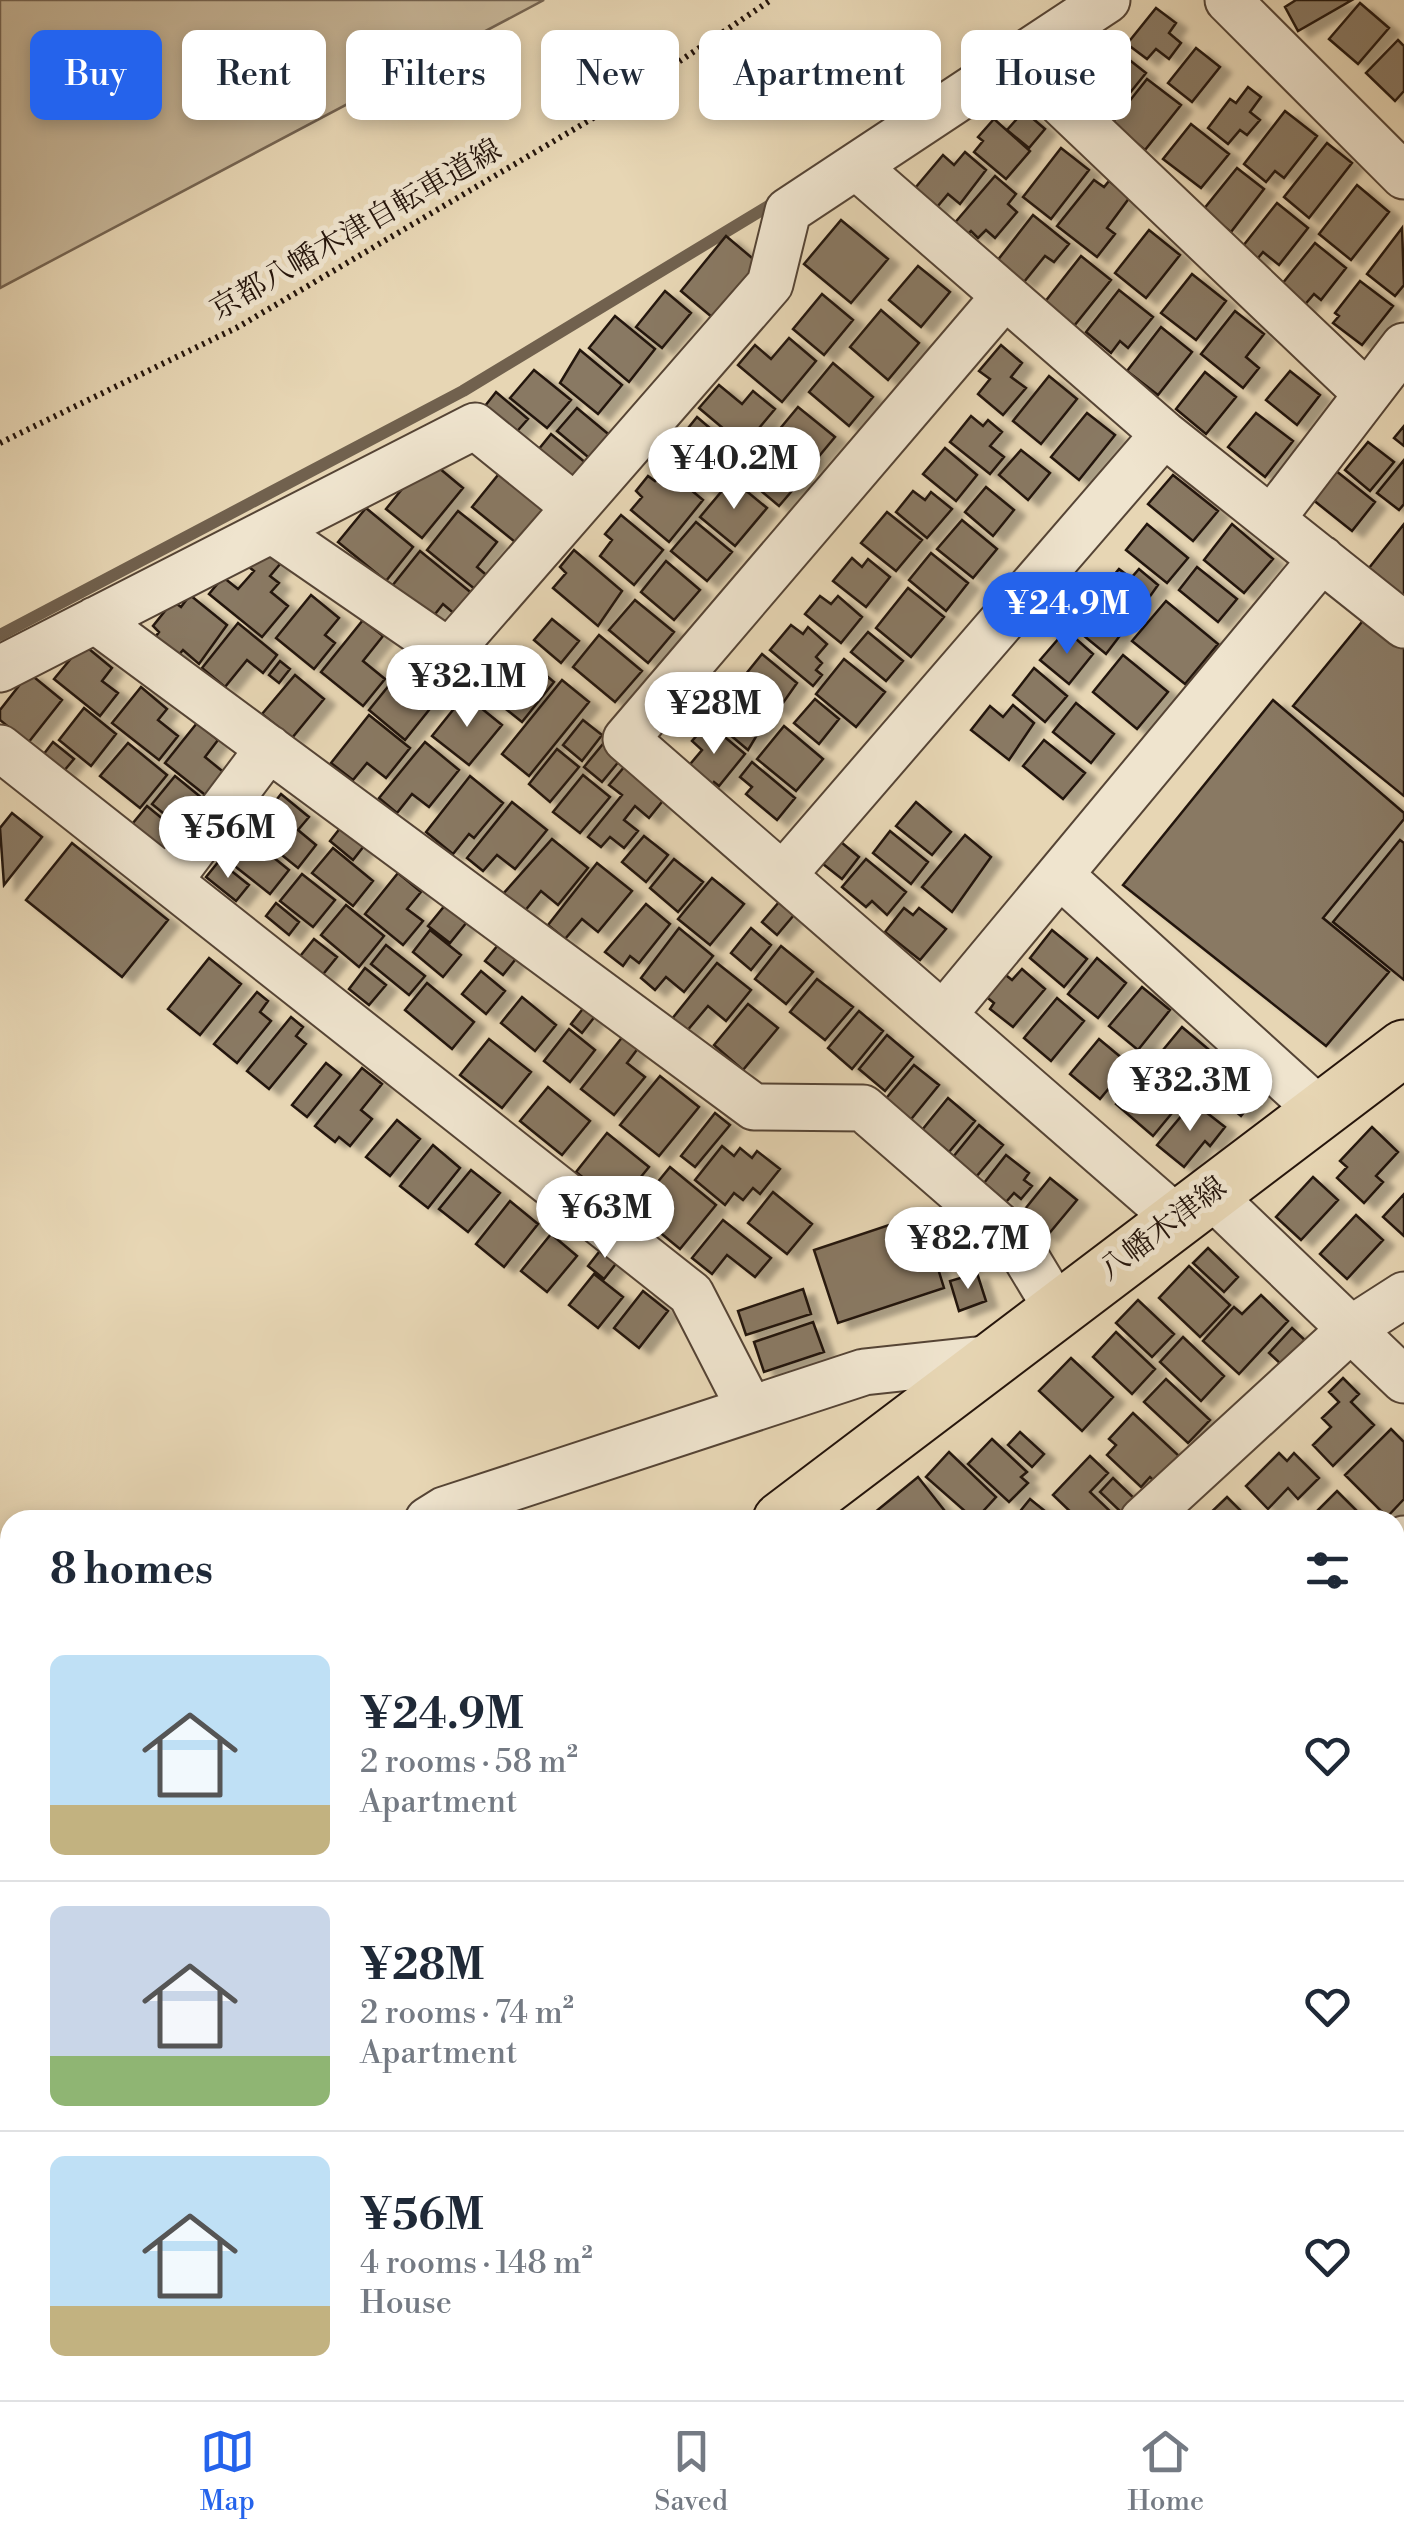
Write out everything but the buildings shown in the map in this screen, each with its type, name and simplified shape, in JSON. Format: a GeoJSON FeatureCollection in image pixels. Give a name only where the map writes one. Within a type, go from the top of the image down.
{"type":"FeatureCollection","features":[{"type":"Feature","properties":{"kind":"main road","name":"八幡木津線"},"geometry":{"type":"LineString","coordinates":[[793,1510],[1404,1048]]}},
{"type":"Feature","properties":{"kind":"street"},"geometry":{"type":"LineString","coordinates":[[1062,30],[1108,0]]}},
{"type":"Feature","properties":{"kind":"street"},"geometry":{"type":"LineString","coordinates":[[1228,0],[1404,176]]}},
{"type":"Feature","properties":{"kind":"street"},"geometry":{"type":"LineString","coordinates":[[272,530],[449,652],[770,284],[788,210],[961,97]]}},
{"type":"Feature","properties":{"kind":"street"},"geometry":{"type":"LineString","coordinates":[[1079,120],[1367,394]]}},
{"type":"Feature","properties":{"kind":"street"},"geometry":{"type":"LineString","coordinates":[[857,167],[1003,298],[1164,434],[1404,625]]}},
{"type":"Feature","properties":{"kind":"street"},"geometry":{"type":"LineString","coordinates":[[1003,298],[626,739],[942,1015],[1351,1329],[1404,1380]]}},
{"type":"Feature","properties":{"kind":"street"},"geometry":{"type":"LineString","coordinates":[[1273,518],[1404,346]]}},
{"type":"Feature","properties":{"kind":"street"},"geometry":{"type":"LineString","coordinates":[[0,668],[475,426],[575,507]]}},
{"type":"Feature","properties":{"kind":"street"},"geometry":{"type":"LineString","coordinates":[[783,875],[1164,434]]}},
{"type":"Feature","properties":{"kind":"street"},"geometry":{"type":"LineString","coordinates":[[942,1015],[1322,558]]}},
{"type":"Feature","properties":{"kind":"street"},"geometry":{"type":"LineString","coordinates":[[95,620],[754,1107],[864,1108],[1016,1241],[1057,1309]]}},
{"type":"Feature","properties":{"kind":"street"},"geometry":{"type":"LineString","coordinates":[[0,748],[690,1294],[750,1409]]}},
{"type":"Feature","properties":{"kind":"street"},"geometry":{"type":"LineString","coordinates":[[168,881],[269,748]]}},
{"type":"Feature","properties":{"kind":"street"},"geometry":{"type":"LineString","coordinates":[[1060,875],[1320,1111]]}},
{"type":"Feature","properties":{"kind":"street"},"geometry":{"type":"LineString","coordinates":[[1154,1510],[1351,1329],[1404,1295]]}},
{"type":"Feature","properties":{"kind":"street"},"geometry":{"type":"LineString","coordinates":[[444,1510],[864,1372],[994,1358]]}},
{"type":"Feature","properties":{"kind":"path","name":"京都八幡木津自転車道線"},"geometry":{"type":"LineString","coordinates":[[0,443],[238,327],[605,110],[771,0]]}},
{"type":"Feature","properties":{"kind":"shaded area"},"geometry":{"type":"Polygon","coordinates":[[[0,0],[544,0],[487,30],[346,30],[346,105],[326,115],[326,30],[182,30],[182,120],[317,120],[0,288],[0,0]]]}},
{"type":"Feature","properties":{"kind":"waterway"},"geometry":{"type":"LineString","coordinates":[[0,635],[463,391],[780,199]]}}]}
